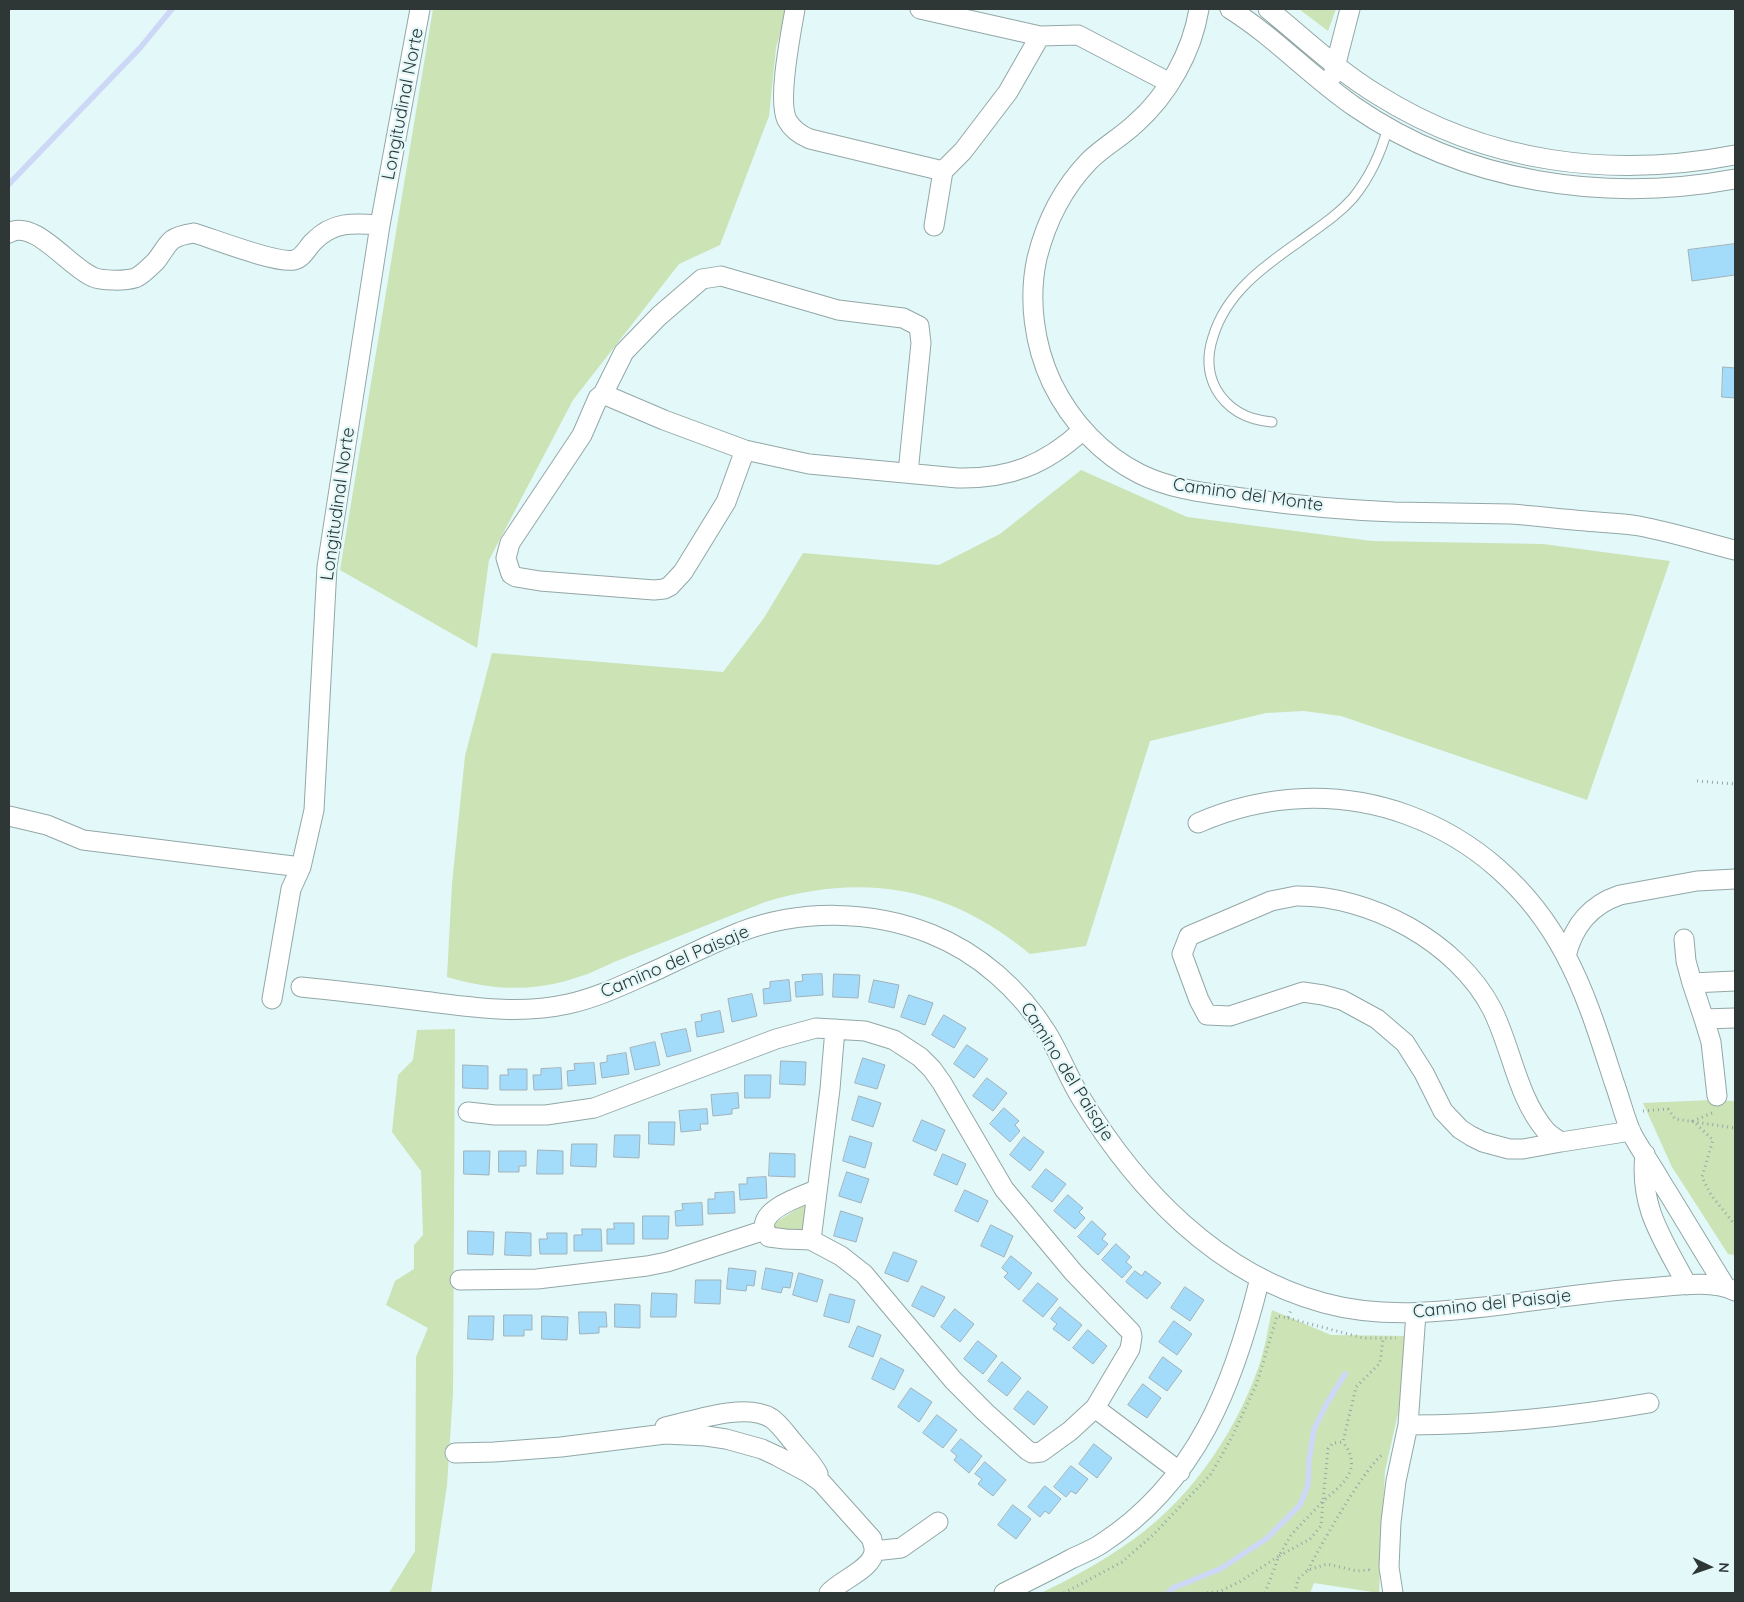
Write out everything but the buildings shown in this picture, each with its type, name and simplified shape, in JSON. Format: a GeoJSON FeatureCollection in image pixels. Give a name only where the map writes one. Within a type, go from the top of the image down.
{"type":"FeatureCollection","features":[{"type":"Feature","properties":{"kind":"street","name":"Longitudinal Norte"},"geometry":{"type":"LineString","coordinates":[[272,999],[291,889],[301,868],[314,810],[328,567],[380,225],[420,9]]}},
{"type":"Feature","properties":{"kind":"street"},"geometry":{"type":"LineString","coordinates":[[795,9],[783,101],[787,121],[793,129],[810,139],[943,170]]}},
{"type":"Feature","properties":{"kind":"street"},"geometry":{"type":"LineString","coordinates":[[920,9],[1040,36],[1078,35],[1170,83]]}},
{"type":"Feature","properties":{"kind":"street","name":"Camino del Monte"},"geometry":{"type":"LineString","coordinates":[[1198,9],[1191,39],[1170,83],[1144,116],[1089,161],[1074,179],[1061,197],[1042,239],[1036,261],[1034,284],[1035,330],[1048,374],[1069,413],[1083,430],[1100,447],[1138,473],[1182,489],[1284,504],[1391,512],[1513,514],[1638,526],[1735,550]]}},
{"type":"Feature","properties":{"kind":"street"},"geometry":{"type":"LineString","coordinates":[[1230,9],[1244,17],[1328,88],[1357,109],[1421,144],[1463,161],[1515,176],[1559,185],[1595,189],[1659,189],[1706,185],[1735,179]]}},
{"type":"Feature","properties":{"kind":"street"},"geometry":{"type":"LineString","coordinates":[[1268,9],[1336,66],[1378,96],[1432,124],[1497,148],[1531,156],[1600,166],[1670,165],[1735,155]]}},
{"type":"Feature","properties":{"kind":"street"},"geometry":{"type":"LineString","coordinates":[[1328,88],[1336,66],[1350,9]]}},
{"type":"Feature","properties":{"kind":"street"},"geometry":{"type":"LineString","coordinates":[[934,226],[943,170],[963,151],[1008,92],[1040,36]]}},
{"type":"Feature","properties":{"kind":"street"},"geometry":{"type":"LineString","coordinates":[[9,233],[19,229],[26,230],[93,278],[115,280],[136,278],[154,263],[171,240],[182,235],[194,233],[274,259],[294,260],[304,254],[312,243],[326,230],[341,225],[358,223],[380,225]]}},
{"type":"Feature","properties":{"kind":"street"},"geometry":{"type":"LineString","coordinates":[[745,450],[726,502],[683,572],[670,586],[654,590],[540,581],[516,577],[511,574],[506,558],[510,543],[582,435],[598,398],[603,394],[624,352],[659,316],[702,279],[721,276],[838,310],[903,318],[919,326],[921,343],[908,473]]}},
{"type":"Feature","properties":{"kind":"street"},"geometry":{"type":"LineString","coordinates":[[603,394],[664,420],[745,450],[809,464],[958,478],[999,476],[1038,463],[1055,454],[1083,430]]}},
{"type":"Feature","properties":{"kind":"street"},"geometry":{"type":"LineString","coordinates":[[1198,823],[1222,812],[1247,805],[1300,798],[1352,801],[1404,814],[1429,823],[1453,835],[1497,867],[1518,887],[1552,931],[1566,956],[1592,1015],[1628,1122],[1644,1154],[1732,1286]]}},
{"type":"Feature","properties":{"kind":"street"},"geometry":{"type":"LineString","coordinates":[[9,816],[47,825],[83,840],[301,868]]}},
{"type":"Feature","properties":{"kind":"street"},"geometry":{"type":"LineString","coordinates":[[1566,956],[1570,943],[1582,920],[1592,910],[1611,898],[1697,881],[1735,879]]}},
{"type":"Feature","properties":{"kind":"street"},"geometry":{"type":"LineString","coordinates":[[1561,1142],[1547,1132],[1530,1109],[1492,1009],[1481,992],[1459,966],[1439,948],[1396,920],[1347,902],[1309,896],[1296,896],[1271,901],[1189,936],[1182,954],[1199,1000],[1207,1015],[1230,1016],[1303,992],[1342,1000],[1360,1008],[1392,1031],[1405,1044],[1424,1072],[1443,1111],[1456,1125],[1483,1142],[1509,1148],[1523,1148],[1561,1142],[1628,1122]]}},
{"type":"Feature","properties":{"kind":"street","name":"Camino del Paisaje"},"geometry":{"type":"LineString","coordinates":[[301,987],[483,1010],[545,1007],[568,1004],[592,997],[742,932],[774,922],[814,916],[876,918],[916,928],[954,945],[980,961],[1003,979],[1047,1032],[1075,1088],[1097,1123],[1141,1181],[1169,1211],[1221,1254],[1260,1278],[1297,1295],[1328,1304],[1364,1311],[1416,1313],[1452,1311],[1627,1289],[1687,1285],[1732,1286]]}},
{"type":"Feature","properties":{"kind":"street"},"geometry":{"type":"LineString","coordinates":[[1684,939],[1686,961],[1711,1042],[1717,1096]]}},
{"type":"Feature","properties":{"kind":"street"},"geometry":{"type":"LineString","coordinates":[[1692,983],[1735,981]]}},
{"type":"Feature","properties":{"kind":"street"},"geometry":{"type":"LineString","coordinates":[[1704,1019],[1735,1018]]}},
{"type":"Feature","properties":{"kind":"street"},"geometry":{"type":"LineString","coordinates":[[468,1112],[496,1115],[546,1115],[594,1108],[776,1039],[816,1028],[865,1031],[894,1040],[906,1047],[932,1069],[1004,1189],[1074,1273],[1127,1327],[1132,1337],[1130,1349],[1095,1408],[1063,1436],[1041,1452],[1032,1454],[953,1380],[864,1274],[841,1256],[811,1240],[770,1237],[765,1230],[766,1218],[777,1208],[816,1190]]}},
{"type":"Feature","properties":{"kind":"street"},"geometry":{"type":"LineString","coordinates":[[811,1240],[830,1089],[835,1029]]}},
{"type":"Feature","properties":{"kind":"street"},"geometry":{"type":"LineString","coordinates":[[1644,1154],[1644,1184],[1651,1215],[1687,1285]]}},
{"type":"Feature","properties":{"kind":"street"},"geometry":{"type":"LineString","coordinates":[[460,1280],[537,1279],[647,1266],[667,1262],[765,1230]]}},
{"type":"Feature","properties":{"kind":"street"},"geometry":{"type":"LineString","coordinates":[[1004,1593],[1100,1545],[1151,1504],[1180,1472],[1200,1442],[1219,1405],[1242,1347],[1260,1278]]}},
{"type":"Feature","properties":{"kind":"street"},"geometry":{"type":"LineString","coordinates":[[1393,1588],[1389,1567],[1391,1522],[1396,1481],[1408,1425],[1416,1313]]}},
{"type":"Feature","properties":{"kind":"street"},"geometry":{"type":"LineString","coordinates":[[1408,1425],[1477,1424],[1535,1420],[1649,1404]]}},
{"type":"Feature","properties":{"kind":"street"},"geometry":{"type":"LineString","coordinates":[[1095,1408],[1180,1472]]}},
{"type":"Feature","properties":{"kind":"street"},"geometry":{"type":"LineString","coordinates":[[645,1436],[662,1428],[695,1420],[737,1412],[755,1411],[764,1414],[776,1422],[810,1462],[821,1482]]}},
{"type":"Feature","properties":{"kind":"street"},"geometry":{"type":"LineString","coordinates":[[455,1453],[561,1447],[645,1436],[678,1434],[706,1436],[746,1444],[778,1456],[821,1482],[872,1539],[874,1551],[870,1563],[834,1587],[829,1593]]}},
{"type":"Feature","properties":{"kind":"street"},"geometry":{"type":"LineString","coordinates":[[874,1551],[901,1548],[938,1522]]}},
{"type":"Feature","properties":{"kind":"lane"},"geometry":{"type":"LineString","coordinates":[[1272,422],[1244,416],[1225,402],[1218,393],[1213,382],[1209,360],[1209,351],[1216,326],[1228,304],[1244,285],[1281,255],[1324,226],[1352,198],[1375,165],[1388,127]]}},
{"type":"Feature","properties":{"kind":"path"},"geometry":{"type":"LineString","coordinates":[[1697,781],[1735,784]]}},
{"type":"Feature","properties":{"kind":"path"},"geometry":{"type":"LineString","coordinates":[[1693,1121],[1713,1112],[1717,1096]]}},
{"type":"Feature","properties":{"kind":"path"},"geometry":{"type":"LineString","coordinates":[[1628,1122],[1668,1108],[1675,1118],[1735,1128]]}},
{"type":"Feature","properties":{"kind":"path"},"geometry":{"type":"LineString","coordinates":[[1693,1121],[1713,1140],[1702,1177],[1711,1195],[1735,1225]]}},
{"type":"Feature","properties":{"kind":"path"},"geometry":{"type":"LineString","coordinates":[[1288,1318],[1363,1338],[1414,1337]]}},
{"type":"Feature","properties":{"kind":"path"},"geometry":{"type":"LineString","coordinates":[[1266,1593],[1279,1556],[1291,1535],[1323,1501],[1344,1484],[1351,1469],[1351,1457],[1343,1442],[1356,1387],[1380,1363],[1383,1339]]}},
{"type":"Feature","properties":{"kind":"path"},"geometry":{"type":"LineString","coordinates":[[1207,1593],[1221,1591],[1241,1581],[1279,1556],[1310,1539],[1321,1526],[1328,1449],[1332,1444],[1343,1442]]}},
{"type":"Feature","properties":{"kind":"path"},"geometry":{"type":"LineString","coordinates":[[1295,1593],[1298,1579],[1308,1570],[1318,1549],[1369,1469],[1381,1455],[1404,1446]]}},
{"type":"Feature","properties":{"kind":"path"},"geometry":{"type":"LineString","coordinates":[[1308,1570],[1327,1564],[1357,1571],[1369,1570],[1372,1575],[1393,1588]]}},
{"type":"Feature","properties":{"kind":"green space"},"geometry":{"type":"Polygon","coordinates":[[[433,9],[787,9],[776,48],[769,116],[720,245],[679,264],[573,400],[489,560],[477,648],[340,570],[433,9]]]}},
{"type":"Feature","properties":{"kind":"green space"},"geometry":{"type":"Polygon","coordinates":[[[1299,9],[1336,9],[1328,31],[1299,9]]]}},
{"type":"Feature","properties":{"kind":"green space"},"geometry":{"type":"Polygon","coordinates":[[[1081,470],[1187,517],[1372,541],[1543,544],[1670,561],[1587,800],[1341,716],[1304,711],[1266,713],[1150,741],[1086,946],[1030,954],[999,931],[968,913],[937,900],[905,892],[871,888],[837,888],[802,893],[765,902],[593,972],[552,984],[511,988],[469,983],[447,977],[452,884],[465,756],[492,653],[723,672],[764,618],[803,553],[939,565],[1000,534],[1081,470]]]}},
{"type":"Feature","properties":{"kind":"green space"},"geometry":{"type":"Polygon","coordinates":[[[455,1029],[453,1393],[447,1485],[431,1593],[389,1593],[415,1551],[416,1357],[428,1328],[386,1305],[395,1281],[414,1269],[414,1245],[423,1235],[421,1171],[392,1132],[398,1075],[413,1060],[417,1030],[455,1029]]]}},
{"type":"Feature","properties":{"kind":"green space"},"geometry":{"type":"Polygon","coordinates":[[[1711,1100],[1735,1101],[1735,1255],[1728,1254],[1672,1167],[1643,1103],[1711,1100]]]}},
{"type":"Feature","properties":{"kind":"green space"},"geometry":{"type":"Polygon","coordinates":[[[810,1201],[805,1235],[775,1233],[773,1224],[810,1201]]]}},
{"type":"Feature","properties":{"kind":"green space"},"geometry":{"type":"Polygon","coordinates":[[[1272,1310],[1331,1335],[1407,1336],[1404,1387],[1385,1471],[1379,1593],[1314,1583],[1310,1593],[1041,1593],[1082,1572],[1121,1548],[1145,1531],[1187,1491],[1221,1444],[1249,1392],[1261,1359],[1272,1310]]]}},
{"type":"Feature","properties":{"kind":"waterway"},"geometry":{"type":"LineString","coordinates":[[9,184],[140,48],[172,9]]}},
{"type":"Feature","properties":{"kind":"waterway"},"geometry":{"type":"LineString","coordinates":[[1168,1593],[1173,1588],[1220,1569],[1266,1539],[1300,1505],[1308,1485],[1309,1460],[1314,1429],[1345,1374]]}}]}
